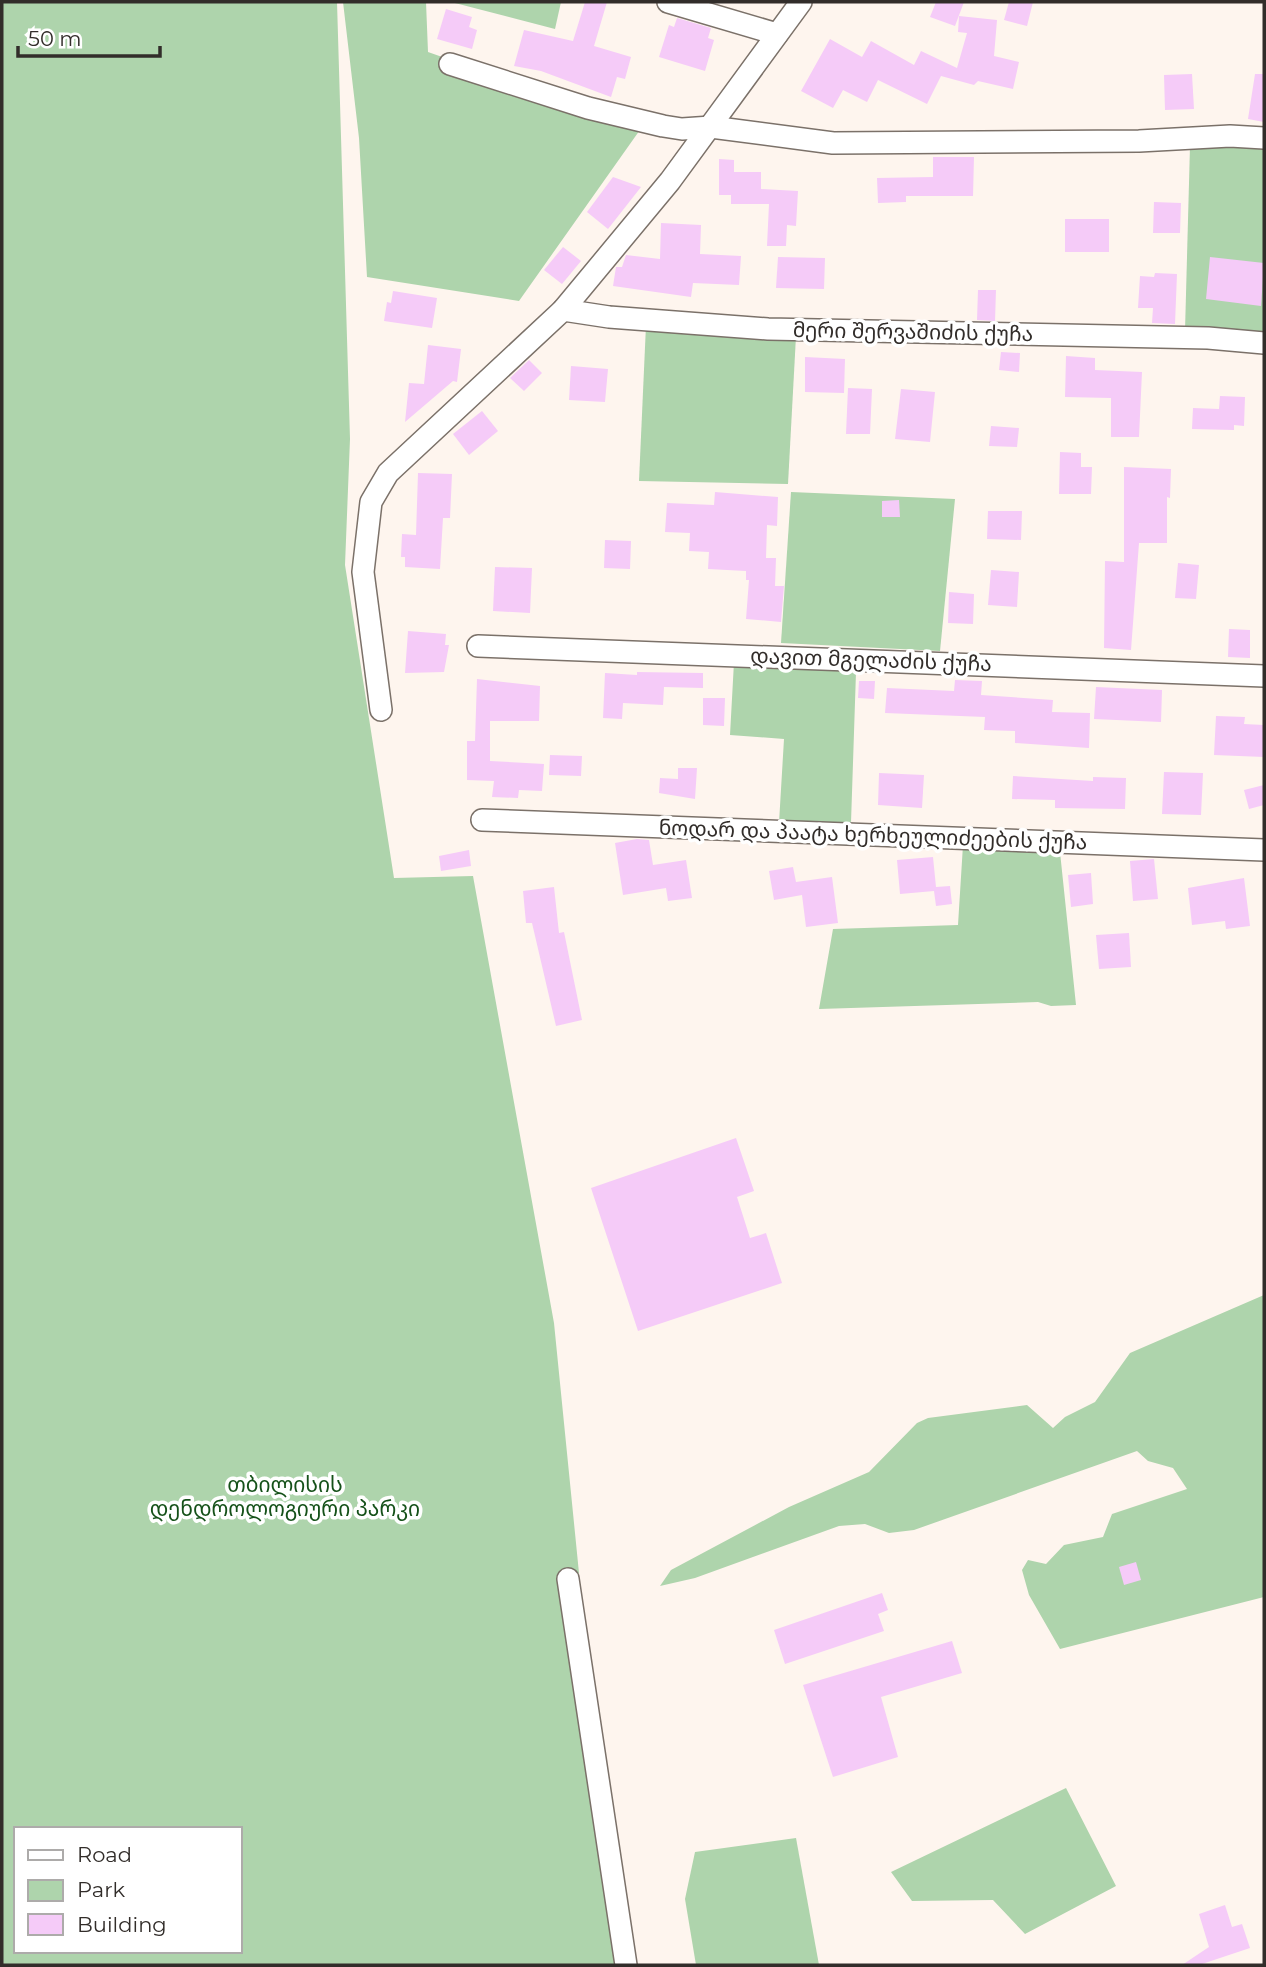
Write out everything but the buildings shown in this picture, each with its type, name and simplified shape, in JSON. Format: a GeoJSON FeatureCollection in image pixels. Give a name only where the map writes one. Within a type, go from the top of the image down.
{"type":"FeatureCollection","features":[{"type":"Feature","properties":{"kind":"street"},"geometry":{"type":"LineString","coordinates":[[668,2],[777,34]]}},
{"type":"Feature","properties":{"kind":"street"},"geometry":{"type":"LineString","coordinates":[[381,710],[363,572],[371,502],[388,473],[563,310],[711,127],[801,2]]}},
{"type":"Feature","properties":{"kind":"street"},"geometry":{"type":"LineString","coordinates":[[450,64],[588,108],[650,123],[682,129],[711,127],[833,143],[1139,141],[1230,136],[1264,138]]}},
{"type":"Feature","properties":{"kind":"street","name":"მერი შერვაშიძის ქუჩა"},"geometry":{"type":"LineString","coordinates":[[563,310],[609,317],[768,329],[1208,338],[1264,343]]}},
{"type":"Feature","properties":{"kind":"street","name":"დავით მგელაძის ქუჩა"},"geometry":{"type":"LineString","coordinates":[[478,646],[1264,676]]}},
{"type":"Feature","properties":{"kind":"street","name":"ნოდარ და პაატა ხერხეულიძეების ქუჩა"},"geometry":{"type":"LineString","coordinates":[[482,820],[1264,850]]}},
{"type":"Feature","properties":{"kind":"street"},"geometry":{"type":"LineString","coordinates":[[568,1579],[626,1965]]}},
{"type":"Feature","properties":{"kind":"green space","name":"თბილისის დენდროლოგიური პარკი"},"geometry":{"type":"Polygon","coordinates":[[[2,2],[337,2],[350,439],[345,565],[394,878],[473,876],[554,1323],[579,1573],[558,1584],[615,1965],[2,1965],[2,2]]]}},
{"type":"Feature","properties":{"kind":"green space"},"geometry":{"type":"Polygon","coordinates":[[[343,2],[426,2],[428,52],[642,127],[519,301],[367,277],[359,138],[343,2]]]}},
{"type":"Feature","properties":{"kind":"green space"},"geometry":{"type":"Polygon","coordinates":[[[451,2],[561,2],[555,29],[451,2]]]}},
{"type":"Feature","properties":{"kind":"green space"},"geometry":{"type":"Polygon","coordinates":[[[1264,145],[1264,336],[1185,331],[1190,146],[1264,145]]]}},
{"type":"Feature","properties":{"kind":"green space"},"geometry":{"type":"Polygon","coordinates":[[[646,325],[796,336],[788,484],[639,481],[646,325]]]}},
{"type":"Feature","properties":{"kind":"green space"},"geometry":{"type":"Polygon","coordinates":[[[791,492],[955,499],[940,651],[781,643],[791,492]]]}},
{"type":"Feature","properties":{"kind":"green space"},"geometry":{"type":"Polygon","coordinates":[[[734,662],[856,672],[851,823],[779,823],[784,739],[730,735],[734,662]]]}},
{"type":"Feature","properties":{"kind":"green space"},"geometry":{"type":"Polygon","coordinates":[[[963,845],[1060,852],[1076,1005],[1051,1006],[1038,1002],[819,1009],[833,929],[958,925],[963,845]]]}},
{"type":"Feature","properties":{"kind":"green space"},"geometry":{"type":"Polygon","coordinates":[[[1264,1295],[1264,1597],[1060,1649],[1029,1595],[1022,1570],[1028,1560],[1046,1564],[1064,1545],[1103,1537],[1112,1514],[1187,1489],[1173,1468],[1148,1461],[1137,1451],[914,1530],[889,1533],[865,1524],[839,1526],[695,1578],[660,1586],[671,1570],[789,1507],[869,1472],[917,1423],[928,1418],[1027,1405],[1053,1428],[1065,1417],[1095,1402],[1130,1353],[1264,1295]]]}},
{"type":"Feature","properties":{"kind":"green space"},"geometry":{"type":"Polygon","coordinates":[[[1066,1788],[1116,1886],[1025,1934],[993,1900],[912,1901],[891,1872],[1066,1788]]]}},
{"type":"Feature","properties":{"kind":"green space"},"geometry":{"type":"Polygon","coordinates":[[[796,1838],[819,1965],[696,1965],[685,1899],[695,1852],[796,1838]]]}}]}
